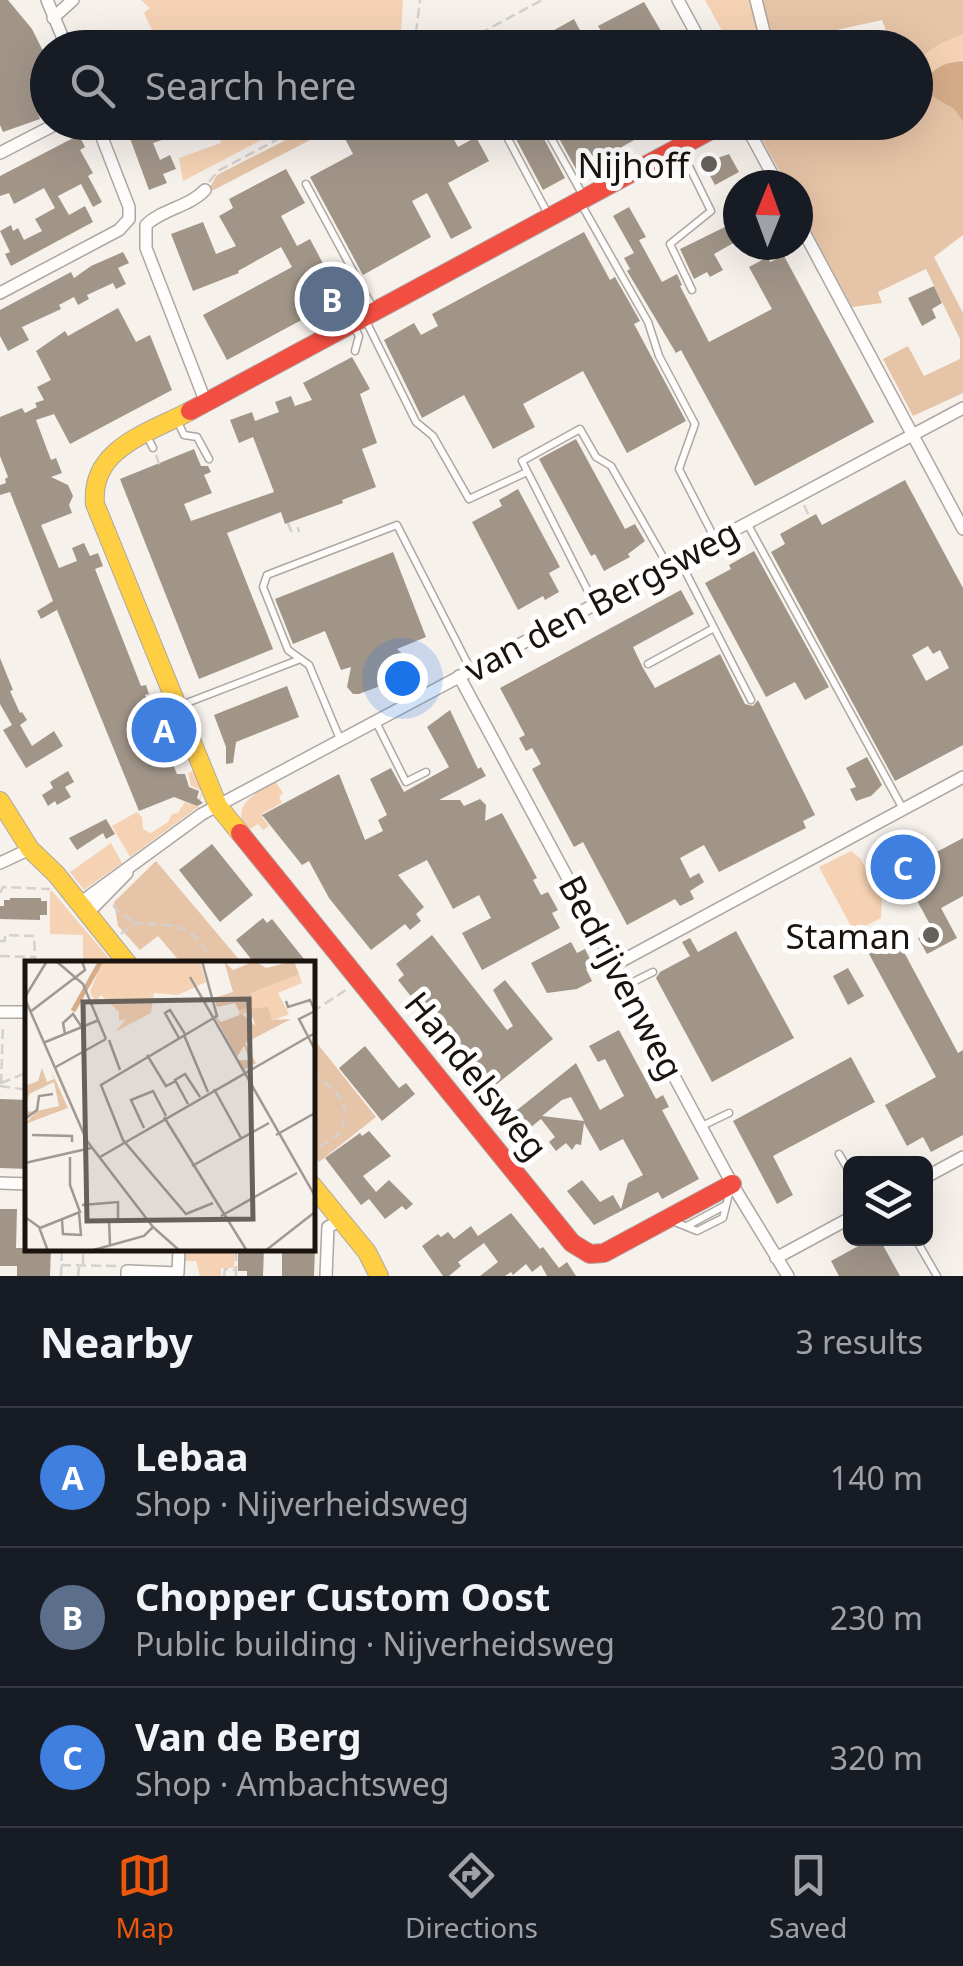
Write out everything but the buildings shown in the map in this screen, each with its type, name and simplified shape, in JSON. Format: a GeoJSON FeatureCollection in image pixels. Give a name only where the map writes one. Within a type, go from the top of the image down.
{"type":"FeatureCollection","features":[{"type":"Feature","properties":{"kind":"street"},"geometry":{"type":"LineString","coordinates":[[47,0],[59,30]]}},
{"type":"Feature","properties":{"kind":"street"},"geometry":{"type":"LineString","coordinates":[[53,18],[72,0]]}},
{"type":"Feature","properties":{"kind":"street"},"geometry":{"type":"LineString","coordinates":[[678,0],[694,30]]}},
{"type":"Feature","properties":{"kind":"street"},"geometry":{"type":"LineString","coordinates":[[756,0],[764,30]]}},
{"type":"Feature","properties":{"kind":"street"},"geometry":{"type":"LineString","coordinates":[[0,153],[30,138]]}},
{"type":"Feature","properties":{"kind":"street"},"geometry":{"type":"LineString","coordinates":[[0,294],[119,230],[129,219],[129,206],[103,140]]}},
{"type":"Feature","properties":{"kind":"street"},"geometry":{"type":"LineString","coordinates":[[150,442],[180,427],[206,403],[693,140]]}},
{"type":"Feature","properties":{"kind":"street"},"geometry":{"type":"LineString","coordinates":[[754,140],[770,170]]}},
{"type":"Feature","properties":{"kind":"street"},"geometry":{"type":"LineString","coordinates":[[205,190],[146,225],[146,248],[206,403]]}},
{"type":"Feature","properties":{"kind":"street"},"geometry":{"type":"LineString","coordinates":[[129,219],[146,225]]}},
{"type":"Feature","properties":{"kind":"street"},"geometry":{"type":"LineString","coordinates":[[813,250],[963,528]]}},
{"type":"Feature","properties":{"kind":"street","name":"van den Bergsweg"},"geometry":{"type":"LineString","coordinates":[[84,908],[160,842],[218,806],[963,408]]}},
{"type":"Feature","properties":{"kind":"street","name":"Handelsweg"},"geometry":{"type":"LineString","coordinates":[[150,442],[118,450],[97,470],[96,504],[218,806],[577,1248],[590,1254],[604,1253],[732,1184]]}},
{"type":"Feature","properties":{"kind":"street","name":"Bedrijvenweg"},"geometry":{"type":"LineString","coordinates":[[465,673],[701,1127],[788,1276]]}},
{"type":"Feature","properties":{"kind":"street"},"geometry":{"type":"LineString","coordinates":[[616,964],[963,777]]}},
{"type":"Feature","properties":{"kind":"street"},"geometry":{"type":"LineString","coordinates":[[0,783],[56,882],[84,908],[127,961]]}},
{"type":"Feature","properties":{"kind":"street"},"geometry":{"type":"LineString","coordinates":[[0,801],[34,847]]}},
{"type":"Feature","properties":{"kind":"street"},"geometry":{"type":"LineString","coordinates":[[0,863],[34,847]]}},
{"type":"Feature","properties":{"kind":"street","name":"van den Bergsweg"},"geometry":{"type":"LineString","coordinates":[[84,908],[113,890],[140,859]]}},
{"type":"Feature","properties":{"kind":"street"},"geometry":{"type":"LineString","coordinates":[[933,1173],[963,1157]]}},
{"type":"Feature","properties":{"kind":"street"},"geometry":{"type":"LineString","coordinates":[[0,1183],[25,1184]]}},
{"type":"Feature","properties":{"kind":"street"},"geometry":{"type":"LineString","coordinates":[[315,1190],[335,1224],[369,1255],[378,1276]]}},
{"type":"Feature","properties":{"kind":"street"},"geometry":{"type":"LineString","coordinates":[[776,1258],[843,1222]]}},
{"type":"Feature","properties":{"kind":"street"},"geometry":{"type":"LineString","coordinates":[[315,1226],[335,1224]]}},
{"type":"Feature","properties":{"kind":"street"},"geometry":{"type":"LineString","coordinates":[[326,1276],[335,1224]]}},
{"type":"Feature","properties":{"kind":"street"},"geometry":{"type":"LineString","coordinates":[[127,1274],[178,1272],[180,1251]]}},
{"type":"Feature","properties":{"kind":"lane"},"geometry":{"type":"LineString","coordinates":[[508,140],[550,217]]}},
{"type":"Feature","properties":{"kind":"lane"},"geometry":{"type":"LineString","coordinates":[[551,140],[648,322],[658,356],[695,424],[679,470],[715,540]]}},
{"type":"Feature","properties":{"kind":"lane"},"geometry":{"type":"LineString","coordinates":[[680,147],[710,211],[670,244],[692,290]]}},
{"type":"Feature","properties":{"kind":"lane"},"geometry":{"type":"LineString","coordinates":[[306,184],[364,318],[416,422],[433,436],[469,499],[527,472]]}},
{"type":"Feature","properties":{"kind":"lane"},"geometry":{"type":"LineString","coordinates":[[355,350],[364,318]]}},
{"type":"Feature","properties":{"kind":"lane"},"geometry":{"type":"LineString","coordinates":[[180,427],[195,427]]}},
{"type":"Feature","properties":{"kind":"lane"},"geometry":{"type":"LineString","coordinates":[[180,427],[197,437],[208,458]]}},
{"type":"Feature","properties":{"kind":"lane"},"geometry":{"type":"LineString","coordinates":[[594,604],[522,461],[580,430],[596,457],[611,466],[674,562],[752,700]]}},
{"type":"Feature","properties":{"kind":"lane"},"geometry":{"type":"LineString","coordinates":[[747,522],[902,809]]}},
{"type":"Feature","properties":{"kind":"lane"},"geometry":{"type":"LineString","coordinates":[[341,740],[311,669],[288,650],[263,587],[264,577],[398,525],[465,673]]}},
{"type":"Feature","properties":{"kind":"lane"},"geometry":{"type":"LineString","coordinates":[[648,664],[714,628]]}},
{"type":"Feature","properties":{"kind":"lane"},"geometry":{"type":"LineString","coordinates":[[178,706],[299,659]]}},
{"type":"Feature","properties":{"kind":"lane"},"geometry":{"type":"LineString","coordinates":[[375,721],[406,782],[426,772]]}},
{"type":"Feature","properties":{"kind":"lane"},"geometry":{"type":"LineString","coordinates":[[627,985],[653,972]]}},
{"type":"Feature","properties":{"kind":"lane"},"geometry":{"type":"LineString","coordinates":[[701,1127],[729,1114]]}},
{"type":"Feature","properties":{"kind":"lane"},"geometry":{"type":"LineString","coordinates":[[839,1154],[843,1161]]}},
{"type":"Feature","properties":{"kind":"lane"},"geometry":{"type":"LineString","coordinates":[[668,1219],[696,1231],[723,1218],[732,1184]]}},
{"type":"Feature","properties":{"kind":"lane"},"geometry":{"type":"LineString","coordinates":[[920,1246],[937,1276]]}},
{"type":"Feature","properties":{"kind":"path"},"geometry":{"type":"LineString","coordinates":[[416,30],[420,0]]}},
{"type":"Feature","properties":{"kind":"path"},"geometry":{"type":"LineString","coordinates":[[486,30],[542,0]]}},
{"type":"Feature","properties":{"kind":"path"},"geometry":{"type":"LineString","coordinates":[[205,190],[218,170],[276,140]]}},
{"type":"Feature","properties":{"kind":"path"},"geometry":{"type":"LineString","coordinates":[[150,442],[161,470]]}},
{"type":"Feature","properties":{"kind":"path"},"geometry":{"type":"LineString","coordinates":[[289,522],[291,531],[296,531]]}},
{"type":"Feature","properties":{"kind":"path"},"geometry":{"type":"LineString","coordinates":[[0,894],[3,887],[56,882]]}},
{"type":"Feature","properties":{"kind":"path"},"geometry":{"type":"LineString","coordinates":[[113,890],[114,906],[119,913],[135,923],[180,926],[201,944],[209,961]]}},
{"type":"Feature","properties":{"kind":"path"},"geometry":{"type":"LineString","coordinates":[[109,939],[135,923]]}},
{"type":"Feature","properties":{"kind":"path"},"geometry":{"type":"LineString","coordinates":[[0,941],[5,941],[5,935],[34,936],[35,960],[0,956]]}},
{"type":"Feature","properties":{"kind":"path"},"geometry":{"type":"LineString","coordinates":[[315,1010],[360,981]]}},
{"type":"Feature","properties":{"kind":"path"},"geometry":{"type":"LineString","coordinates":[[0,1085],[2,1012]]}},
{"type":"Feature","properties":{"kind":"path"},"geometry":{"type":"LineString","coordinates":[[0,1085],[25,1073]]}},
{"type":"Feature","properties":{"kind":"path"},"geometry":{"type":"LineString","coordinates":[[315,1074],[336,1091],[346,1110],[341,1132],[315,1150]]}},
{"type":"Feature","properties":{"kind":"path"},"geometry":{"type":"LineString","coordinates":[[0,1085],[25,1089]]}},
{"type":"Feature","properties":{"kind":"path"},"geometry":{"type":"LineString","coordinates":[[60,1276],[62,1251]]}},
{"type":"Feature","properties":{"kind":"path"},"geometry":{"type":"LineString","coordinates":[[78,1276],[83,1251]]}},
{"type":"Feature","properties":{"kind":"path"},"geometry":{"type":"LineString","coordinates":[[236,1251],[236,1276]]}},
{"type":"Feature","properties":{"kind":"path"},"geometry":{"type":"LineString","coordinates":[[61,1265],[123,1266],[127,1274]]}},
{"type":"Feature","properties":{"kind":"path"},"geometry":{"type":"LineString","coordinates":[[224,1276],[224,1270],[236,1270]]}},
{"type":"Feature","properties":{"kind":"shaded area"},"geometry":{"type":"Polygon","coordinates":[[[141,0],[403,0],[401,30],[152,30],[144,13],[150,8],[141,0]]]}},
{"type":"Feature","properties":{"kind":"shaded area"},"geometry":{"type":"Polygon","coordinates":[[[705,0],[751,0],[759,30],[722,30],[705,0]]]}},
{"type":"Feature","properties":{"kind":"shaded area"},"geometry":{"type":"Polygon","coordinates":[[[761,0],[963,0],[963,34],[933,49],[933,30],[886,30],[882,20],[837,30],[769,30],[761,0]]]}},
{"type":"Feature","properties":{"kind":"shaded area"},"geometry":{"type":"Polygon","coordinates":[[[963,34],[963,60],[933,73],[933,49],[963,34]]]}},
{"type":"Feature","properties":{"kind":"shaded area"},"geometry":{"type":"Polygon","coordinates":[[[963,61],[963,122],[954,109],[933,97],[933,73],[963,61]]]}},
{"type":"Feature","properties":{"kind":"shaded area"},"geometry":{"type":"Polygon","coordinates":[[[933,97],[954,109],[963,122],[963,235],[934,257],[963,313],[963,393],[913,416],[883,359],[908,346],[924,376],[960,359],[960,339],[926,269],[878,292],[882,303],[852,307],[813,234],[813,170],[779,170],[762,140],[933,140],[933,97]]]}},
{"type":"Feature","properties":{"kind":"shaded area"},"geometry":{"type":"Polygon","coordinates":[[[220,140],[261,140],[183,181],[179,158],[221,143],[220,140]]]}},
{"type":"Feature","properties":{"kind":"shaded area"},"geometry":{"type":"Polygon","coordinates":[[[286,140],[310,140],[206,194],[217,175],[286,140]]]}},
{"type":"Feature","properties":{"kind":"shaded area"},"geometry":{"type":"Polygon","coordinates":[[[198,769],[204,787],[198,807],[130,857],[112,826],[137,812],[142,817],[143,829],[151,833],[178,813],[185,802],[196,806],[202,791],[191,786],[188,773],[198,769]]]}},
{"type":"Feature","properties":{"kind":"shaded area"},"geometry":{"type":"Polygon","coordinates":[[[276,782],[283,793],[279,797],[282,803],[263,813],[269,826],[263,830],[258,824],[246,832],[243,807],[276,782]]]}},
{"type":"Feature","properties":{"kind":"shaded area"},"geometry":{"type":"Polygon","coordinates":[[[111,843],[122,863],[84,890],[70,872],[111,843]]]}},
{"type":"Feature","properties":{"kind":"shaded area"},"geometry":{"type":"Polygon","coordinates":[[[851,851],[860,858],[882,899],[881,918],[854,932],[819,867],[851,851]]]}},
{"type":"Feature","properties":{"kind":"shaded area"},"geometry":{"type":"Polygon","coordinates":[[[156,861],[240,961],[179,961],[158,936],[140,950],[118,926],[114,902],[156,861]]]}},
{"type":"Feature","properties":{"kind":"shaded area"},"geometry":{"type":"Polygon","coordinates":[[[52,891],[111,961],[83,961],[83,935],[50,934],[52,891]]]}},
{"type":"Feature","properties":{"kind":"shaded area"},"geometry":{"type":"Polygon","coordinates":[[[315,1041],[376,1117],[319,1162],[315,1157],[315,1041]]]}},
{"type":"Feature","properties":{"kind":"shaded area"},"geometry":{"type":"Polygon","coordinates":[[[182,1251],[235,1251],[234,1268],[221,1268],[221,1276],[200,1276],[196,1261],[181,1261],[182,1251]]]}},
{"type":"Feature","properties":{"kind":"traffic: slow"},"geometry":{"type":"LineString","coordinates":[[190,411],[141,435],[112,456],[96,485],[95,504],[218,806],[240,833]]}},
{"type":"Feature","properties":{"kind":"traffic: slow"},"geometry":{"type":"LineString","coordinates":[[0,801],[30,849],[56,874],[126,961]]}},
{"type":"Feature","properties":{"kind":"traffic: slow"},"geometry":{"type":"LineString","coordinates":[[315,1189],[367,1252],[379,1276]]}},
{"type":"Feature","properties":{"kind":"traffic: jam"},"geometry":{"type":"LineString","coordinates":[[190,411],[693,140]]}},
{"type":"Feature","properties":{"kind":"traffic: jam"},"geometry":{"type":"LineString","coordinates":[[240,833],[572,1243],[590,1254],[604,1253],[732,1184]]}},
{"type":"Feature","properties":{"kind":"place","name":"Nijhoff"},"geometry":{"type":"Point","coordinates":[709,164]}},
{"type":"Feature","properties":{"kind":"place","name":"Chopper Custom Oost"},"geometry":{"type":"Point","coordinates":[332,299]}},
{"type":"Feature","properties":{"kind":"place","name":"Lebaa"},"geometry":{"type":"Point","coordinates":[164,730]}},
{"type":"Feature","properties":{"kind":"place","name":"Van de Berg"},"geometry":{"type":"Point","coordinates":[903,867]}},
{"type":"Feature","properties":{"kind":"place","name":"Staman"},"geometry":{"type":"Point","coordinates":[931,935]}}]}
